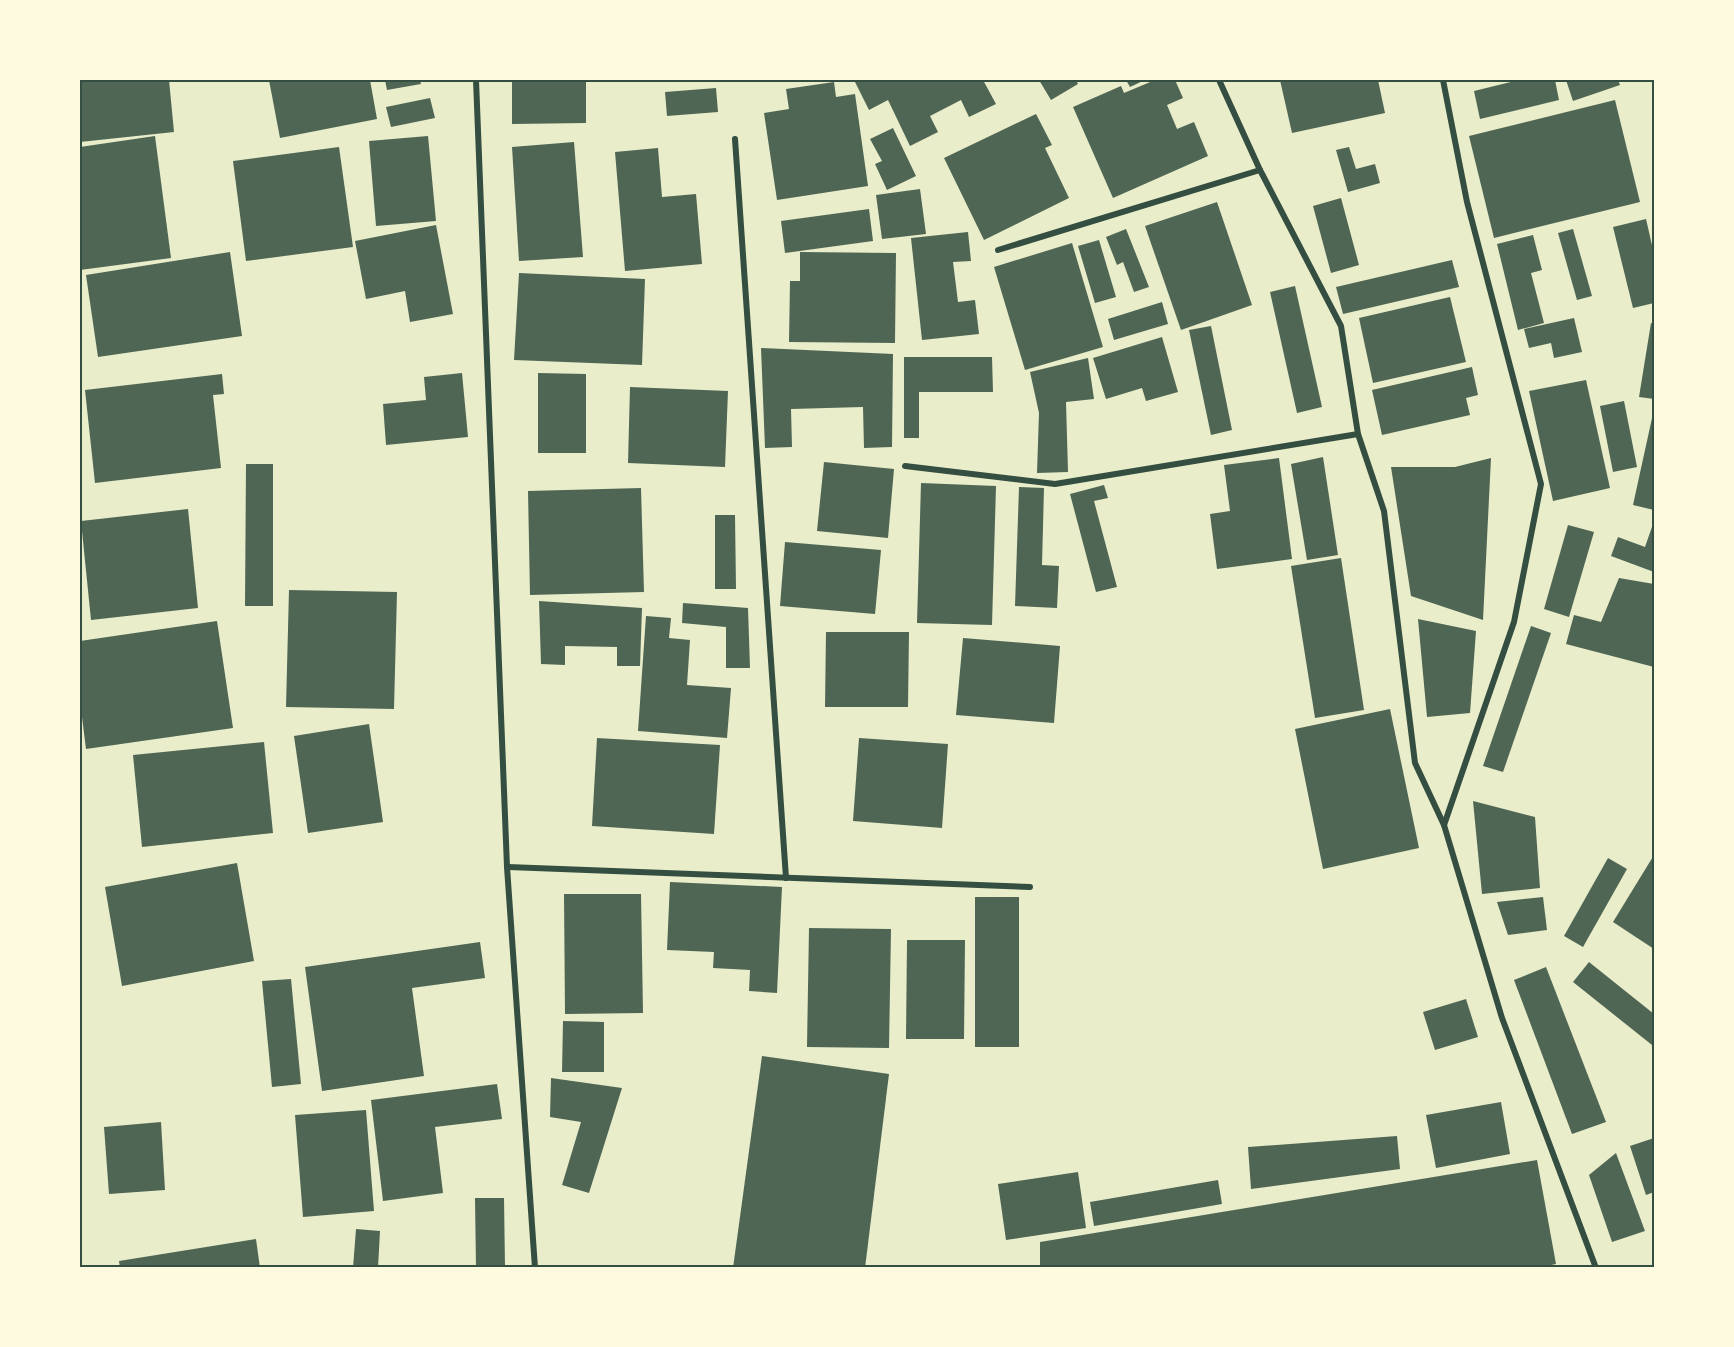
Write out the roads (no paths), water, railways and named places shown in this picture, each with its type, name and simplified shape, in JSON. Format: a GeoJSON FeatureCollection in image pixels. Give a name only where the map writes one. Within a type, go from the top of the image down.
{"type":"FeatureCollection","features":[{"type":"Feature","properties":{"kind":"street"},"geometry":{"type":"LineString","coordinates":[[476,80],[507,867],[535,1268]]}},
{"type":"Feature","properties":{"kind":"street"},"geometry":{"type":"LineString","coordinates":[[1219,80],[1260,170],[1341,326],[1358,434],[1384,511],[1414,763],[1444,825],[1502,1018],[1596,1268]]}},
{"type":"Feature","properties":{"kind":"street"},"geometry":{"type":"LineString","coordinates":[[1443,80],[1467,202],[1541,484],[1514,621],[1444,825]]}},
{"type":"Feature","properties":{"kind":"street"},"geometry":{"type":"LineString","coordinates":[[735,139],[786,878]]}},
{"type":"Feature","properties":{"kind":"street"},"geometry":{"type":"LineString","coordinates":[[998,250],[1260,170]]}},
{"type":"Feature","properties":{"kind":"street"},"geometry":{"type":"LineString","coordinates":[[905,466],[1045,484],[1358,434]]}},
{"type":"Feature","properties":{"kind":"street"},"geometry":{"type":"LineString","coordinates":[[507,867],[1030,887]]}}]}
